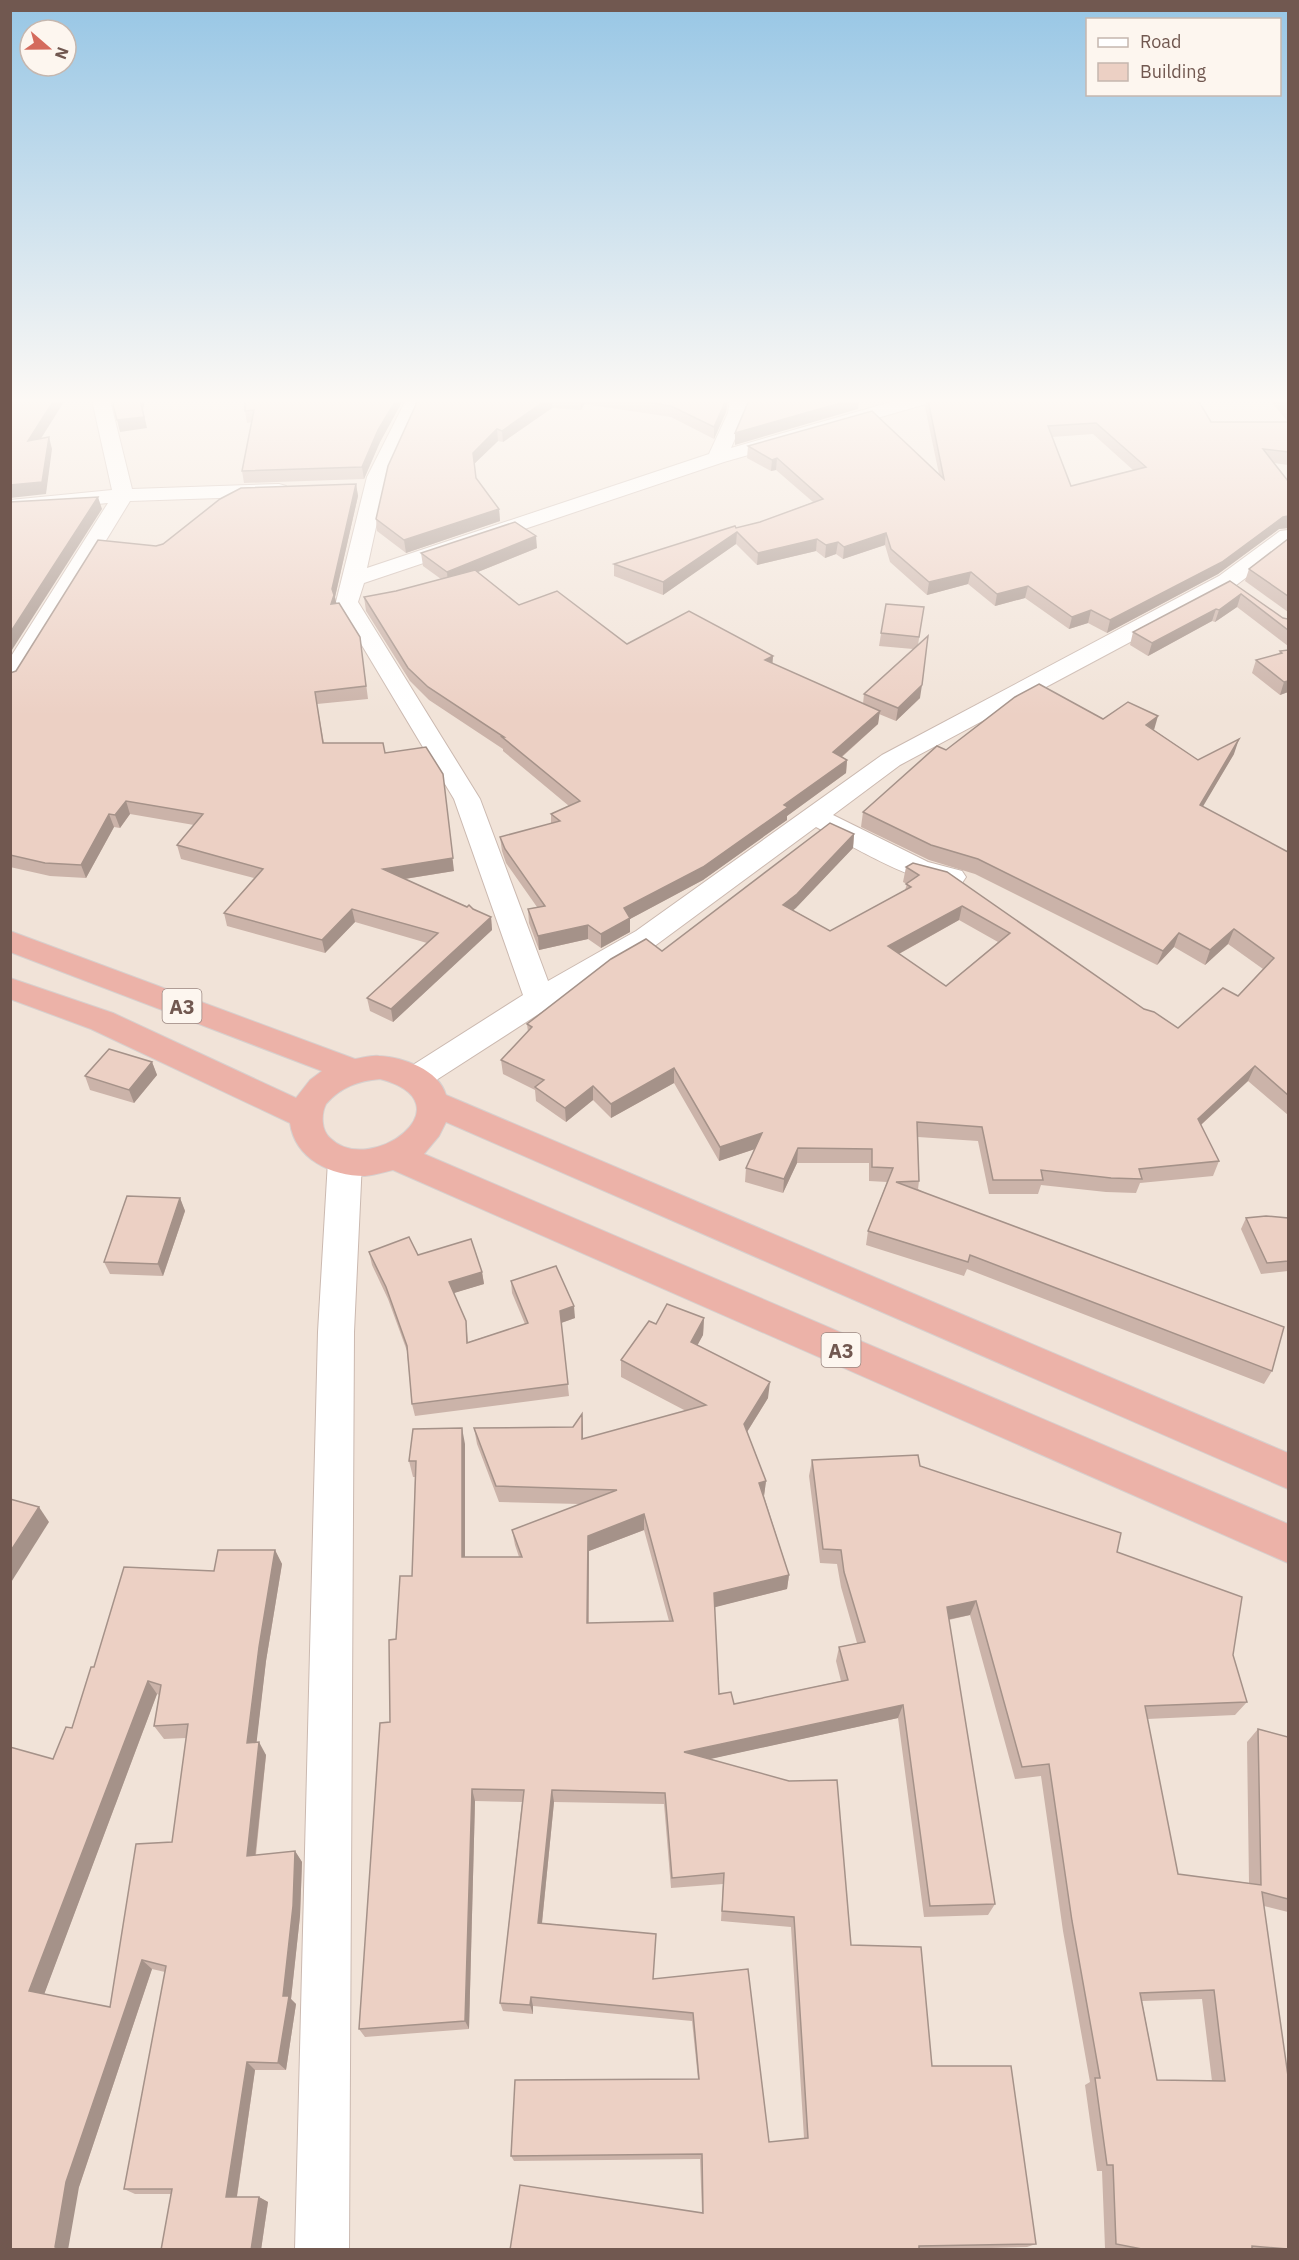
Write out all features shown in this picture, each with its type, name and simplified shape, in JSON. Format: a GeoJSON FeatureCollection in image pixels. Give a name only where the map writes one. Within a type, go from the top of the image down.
{"type":"FeatureCollection","features":[{"type":"Feature","properties":{"kind":"highway","name":"A3"},"geometry":{"type":"LineString","coordinates":[[10,941],[353,1071]]}},
{"type":"Feature","properties":{"kind":"highway","name":"A3"},"geometry":{"type":"LineString","coordinates":[[10,988],[102,1022],[305,1116]]}},
{"type":"Feature","properties":{"kind":"highway"},"geometry":{"type":"LineString","coordinates":[[424,1090],[433,1115],[429,1127],[421,1139],[394,1156],[379,1161],[345,1161],[319,1149],[310,1139],[305,1116],[309,1104],[321,1089],[339,1076],[353,1071],[380,1067],[405,1072],[424,1090],[1288,1471]]}},
{"type":"Feature","properties":{"kind":"highway","name":"A3"},"geometry":{"type":"LineString","coordinates":[[394,1156],[1288,1544]]}},
{"type":"Feature","properties":{"kind":"street"},"geometry":{"type":"LineString","coordinates":[[10,678],[117,505]]}},
{"type":"Feature","properties":{"kind":"street"},"geometry":{"type":"LineString","coordinates":[[361,505],[355,579],[347,602],[467,799],[540,999]]}},
{"type":"Feature","properties":{"kind":"street"},"geometry":{"type":"LineString","coordinates":[[355,579],[575,505]]}},
{"type":"Feature","properties":{"kind":"street"},"geometry":{"type":"LineString","coordinates":[[424,1090],[540,999],[646,938],[891,760],[1236,587],[1288,536]]}},
{"type":"Feature","properties":{"kind":"street"},"geometry":{"type":"LineString","coordinates":[[814,816],[918,868],[955,878],[975,891]]}},
{"type":"Feature","properties":{"kind":"street"},"geometry":{"type":"LineString","coordinates":[[322,2250],[336,1332],[345,1161]]}},
{"type":"Feature","properties":{"kind":"shaded area"},"geometry":{"type":"Polygon","coordinates":[[[11,505],[1288,505],[1288,2249],[11,2249],[11,505]]]}},
{"type":"Feature","properties":{"kind":"building"},"geometry":{"type":"Polygon","coordinates":[[[10,505],[93,505],[10,633],[10,505]]]}},
{"type":"Feature","properties":{"kind":"building"},"geometry":{"type":"Polygon","coordinates":[[[212,505],[351,505],[332,589],[334,595],[331,604],[339,603],[360,637],[366,686],[315,692],[323,743],[383,743],[385,753],[426,747],[443,774],[453,858],[383,869],[467,907],[469,905],[491,917],[391,1009],[367,998],[438,933],[352,909],[322,940],[224,913],[263,869],[177,845],[203,814],[126,801],[115,815],[109,814],[81,865],[45,863],[10,855],[10,673],[16,671],[98,540],[156,546],[163,544],[212,505]]]}},
{"type":"Feature","properties":{"kind":"building"},"geometry":{"type":"Polygon","coordinates":[[[379,505],[496,505],[499,509],[404,540],[376,519],[379,505]]]}},
{"type":"Feature","properties":{"kind":"building"},"geometry":{"type":"Polygon","coordinates":[[[805,505],[1288,505],[1288,516],[1283,517],[1222,562],[1110,620],[1091,610],[1072,617],[1028,586],[997,594],[971,572],[929,582],[891,549],[886,533],[844,547],[838,542],[826,545],[817,539],[758,553],[737,532],[663,582],[614,564],[735,526],[736,528],[805,505]]]}},
{"type":"Feature","properties":{"kind":"building"},"geometry":{"type":"Polygon","coordinates":[[[515,522],[536,536],[447,572],[421,553],[515,522]]]}},
{"type":"Feature","properties":{"kind":"building"},"geometry":{"type":"Polygon","coordinates":[[[1288,539],[1288,596],[1249,569],[1288,539]]]}},
{"type":"Feature","properties":{"kind":"building"},"geometry":{"type":"Polygon","coordinates":[[[475,570],[519,605],[557,591],[627,644],[689,611],[773,656],[765,660],[880,711],[833,752],[847,760],[784,805],[788,807],[703,867],[624,908],[630,918],[601,934],[588,925],[538,936],[528,909],[545,906],[505,849],[500,837],[560,821],[551,814],[580,801],[502,737],[504,737],[428,687],[408,668],[364,597],[475,570]]]}},
{"type":"Feature","properties":{"kind":"building"},"geometry":{"type":"Polygon","coordinates":[[[1230,581],[1283,618],[1288,619],[1288,630],[1241,594],[1219,610],[1216,609],[1152,643],[1133,632],[1230,581]]]}},
{"type":"Feature","properties":{"kind":"building"},"geometry":{"type":"Polygon","coordinates":[[[886,604],[924,607],[919,637],[881,633],[886,604]]]}},
{"type":"Feature","properties":{"kind":"building"},"geometry":{"type":"Polygon","coordinates":[[[928,636],[922,685],[898,708],[864,694],[928,636]]]}},
{"type":"Feature","properties":{"kind":"building"},"geometry":{"type":"Polygon","coordinates":[[[1288,650],[1288,681],[1284,682],[1256,660],[1282,653],[1280,651],[1288,650]]]}},
{"type":"Feature","properties":{"kind":"building"},"geometry":{"type":"Polygon","coordinates":[[[1039,684],[1103,719],[1128,702],[1158,716],[1146,725],[1198,760],[1239,739],[1200,805],[1288,852],[1288,1095],[1255,1066],[1198,1119],[1219,1161],[1139,1169],[1142,1179],[1041,1170],[1043,1180],[993,1180],[982,1127],[917,1122],[919,1181],[896,1182],[1284,1327],[1272,1371],[970,1255],[968,1262],[868,1231],[893,1168],[872,1167],[872,1149],[798,1148],[784,1179],[746,1168],[762,1133],[720,1147],[674,1068],[611,1104],[593,1086],[565,1108],[535,1087],[544,1080],[501,1060],[532,1027],[527,1024],[611,959],[646,939],[662,951],[830,823],[854,834],[797,894],[783,905],[830,931],[911,887],[906,884],[919,875],[906,867],[913,863],[947,872],[1144,1009],[1154,1012],[1178,1028],[1223,988],[1238,996],[1274,958],[1234,929],[1210,950],[1179,933],[1163,951],[978,859],[931,845],[863,812],[937,746],[946,750],[1015,697],[1039,684]],[[962,906],[888,946],[946,986],[1010,933],[962,906]]]}},
{"type":"Feature","properties":{"kind":"building"},"geometry":{"type":"Polygon","coordinates":[[[109,1049],[152,1062],[129,1090],[85,1076],[109,1049]]]}},
{"type":"Feature","properties":{"kind":"building"},"geometry":{"type":"Polygon","coordinates":[[[127,1196],[180,1198],[158,1264],[104,1262],[127,1196]]]}},
{"type":"Feature","properties":{"kind":"building"},"geometry":{"type":"Polygon","coordinates":[[[1266,1216],[1288,1218],[1288,1261],[1267,1263],[1246,1218],[1266,1216]]]}},
{"type":"Feature","properties":{"kind":"building"},"geometry":{"type":"Polygon","coordinates":[[[409,1237],[418,1255],[471,1239],[482,1272],[449,1282],[466,1321],[467,1343],[528,1323],[511,1281],[556,1266],[574,1306],[560,1311],[568,1384],[412,1404],[407,1346],[386,1287],[369,1252],[409,1237]]]}},
{"type":"Feature","properties":{"kind":"building"},"geometry":{"type":"Polygon","coordinates":[[[667,1304],[704,1318],[691,1342],[770,1382],[744,1424],[766,1481],[759,1483],[789,1575],[714,1593],[719,1694],[731,1692],[734,1704],[848,1680],[839,1647],[865,1642],[844,1572],[841,1550],[823,1549],[812,1460],[918,1455],[920,1466],[1121,1533],[1117,1552],[1242,1597],[1233,1655],[1247,1702],[1145,1706],[1178,1874],[1261,1885],[1258,1729],[1288,1737],[1288,1899],[1262,1892],[1288,2076],[1288,2249],[1252,2246],[1252,2250],[1147,2250],[1116,2244],[1113,2165],[1107,2165],[1095,2078],[1100,2078],[1072,1921],[1049,1764],[1022,1767],[976,1601],[947,1607],[995,1904],[930,1906],[903,1705],[684,1752],[789,1781],[837,1780],[851,1945],[921,1947],[932,2066],[1011,2066],[1036,2244],[919,2246],[919,2250],[510,2250],[520,2185],[703,2213],[702,2154],[511,2156],[515,2080],[699,2079],[693,2013],[531,1997],[530,2005],[500,2003],[524,1790],[472,1789],[465,2021],[359,2029],[380,1723],[390,1722],[389,1640],[396,1639],[400,1576],[412,1576],[416,1461],[409,1461],[413,1429],[462,1428],[462,1557],[522,1557],[512,1530],[617,1490],[496,1486],[474,1428],[573,1427],[582,1414],[582,1439],[706,1405],[621,1360],[649,1321],[656,1324],[667,1304]],[[644,1514],[588,1536],[587,1623],[673,1621],[644,1514]],[[552,1790],[538,1923],[656,1934],[653,1979],[748,1969],[769,2142],[808,2138],[794,1917],[722,1911],[724,1873],[672,1878],[665,1793],[552,1790]],[[1214,1990],[1140,1993],[1157,2080],[1225,2081],[1214,1990]]]}},
{"type":"Feature","properties":{"kind":"building"},"geometry":{"type":"Polygon","coordinates":[[[10,1499],[39,1507],[10,1552],[10,1499]]]}},
{"type":"Feature","properties":{"kind":"building"},"geometry":{"type":"Polygon","coordinates":[[[218,1550],[275,1550],[259,1647],[247,1743],[259,1742],[247,1856],[295,1851],[293,1906],[283,1996],[289,1996],[278,2063],[247,2062],[226,2197],[259,2197],[251,2250],[161,2250],[172,2189],[124,2189],[166,1966],[142,1960],[66,2182],[55,2247],[64,2250],[10,2250],[10,1747],[53,1759],[66,1727],[72,1728],[91,1667],[94,1667],[124,1567],[214,1571],[218,1550]],[[148,1681],[29,1991],[110,2007],[136,1844],[172,1842],[188,1724],[154,1726],[161,1685],[148,1681]]]}}]}
